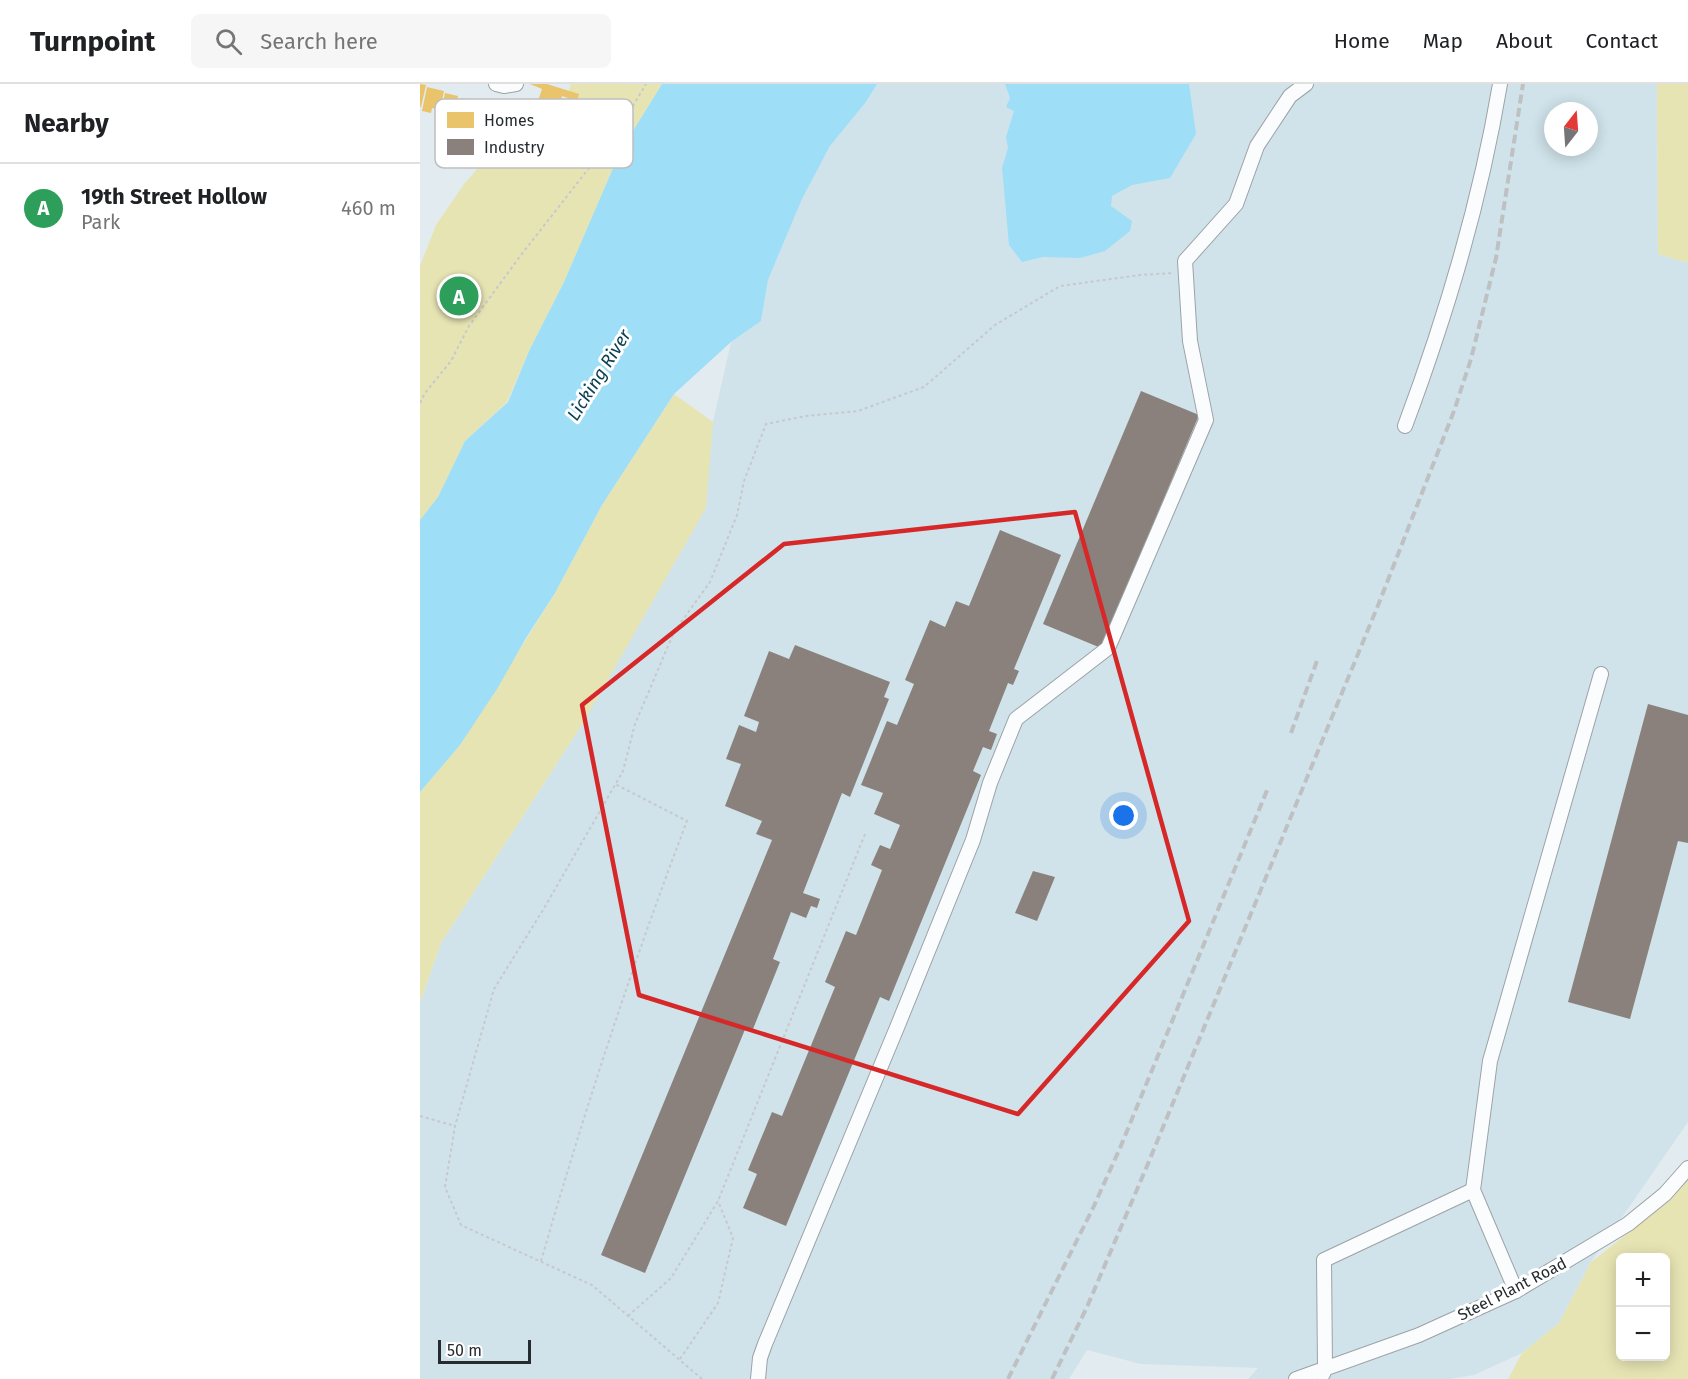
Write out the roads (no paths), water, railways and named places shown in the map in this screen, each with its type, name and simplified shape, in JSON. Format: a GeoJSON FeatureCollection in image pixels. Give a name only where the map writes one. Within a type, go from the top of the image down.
{"type":"FeatureCollection","features":[{"type":"Feature","properties":{"kind":"street"},"geometry":{"type":"LineString","coordinates":[[496,84],[516,84]]}},
{"type":"Feature","properties":{"kind":"street"},"geometry":{"type":"LineString","coordinates":[[758,1379],[760,1358],[765,1344],[973,840],[990,783],[1016,719],[1108,648],[1206,420],[1190,341],[1185,261],[1236,204],[1257,146],[1290,96],[1306,84]]}},
{"type":"Feature","properties":{"kind":"street"},"geometry":{"type":"LineString","coordinates":[[1405,426],[1457,275],[1474,211],[1500,84]]}},
{"type":"Feature","properties":{"kind":"street"},"geometry":{"type":"LineString","coordinates":[[1516,1291],[1473,1190],[1490,1061],[1601,674]]}},
{"type":"Feature","properties":{"kind":"street","name":"Steel Plant Road"},"geometry":{"type":"LineString","coordinates":[[1296,1379],[1323,1374],[1419,1335],[1516,1291],[1628,1224],[1665,1194],[1688,1168]]}},
{"type":"Feature","properties":{"kind":"street"},"geometry":{"type":"LineString","coordinates":[[1323,1374],[1324,1260],[1473,1190]]}},
{"type":"Feature","properties":{"kind":"water","name":"Licking River"},"geometry":{"type":"Polygon","coordinates":[[[662,84],[877,84],[866,102],[830,146],[802,199],[768,280],[761,321],[731,342],[674,394],[602,505],[555,593],[497,689],[460,745],[420,792],[420,520],[438,497],[465,441],[508,402],[529,351],[564,282],[613,168],[633,168],[633,131],[662,84]]]}},
{"type":"Feature","properties":{"kind":"water"},"geometry":{"type":"Polygon","coordinates":[[[1005,84],[1189,84],[1196,134],[1170,178],[1132,185],[1112,196],[1111,206],[1132,221],[1130,231],[1105,251],[1080,258],[1043,257],[1022,262],[1009,245],[1002,168],[1008,148],[1006,137],[1014,111],[1006,107],[1010,98],[1005,84]]]}},
{"type":"Feature","properties":{"kind":"railway"},"geometry":{"type":"LineString","coordinates":[[1052,1379],[1087,1307],[1147,1166],[1379,603],[1454,411],[1471,359],[1496,258],[1523,84]]}},
{"type":"Feature","properties":{"kind":"railway"},"geometry":{"type":"LineString","coordinates":[[1291,733],[1318,658]]}},
{"type":"Feature","properties":{"kind":"railway"},"geometry":{"type":"LineString","coordinates":[[1008,1379],[1093,1208],[1120,1148],[1268,788]]}},
{"type":"Feature","properties":{"kind":"place","name":"19th Street Hollow"},"geometry":{"type":"Point","coordinates":[459,296]}}]}
